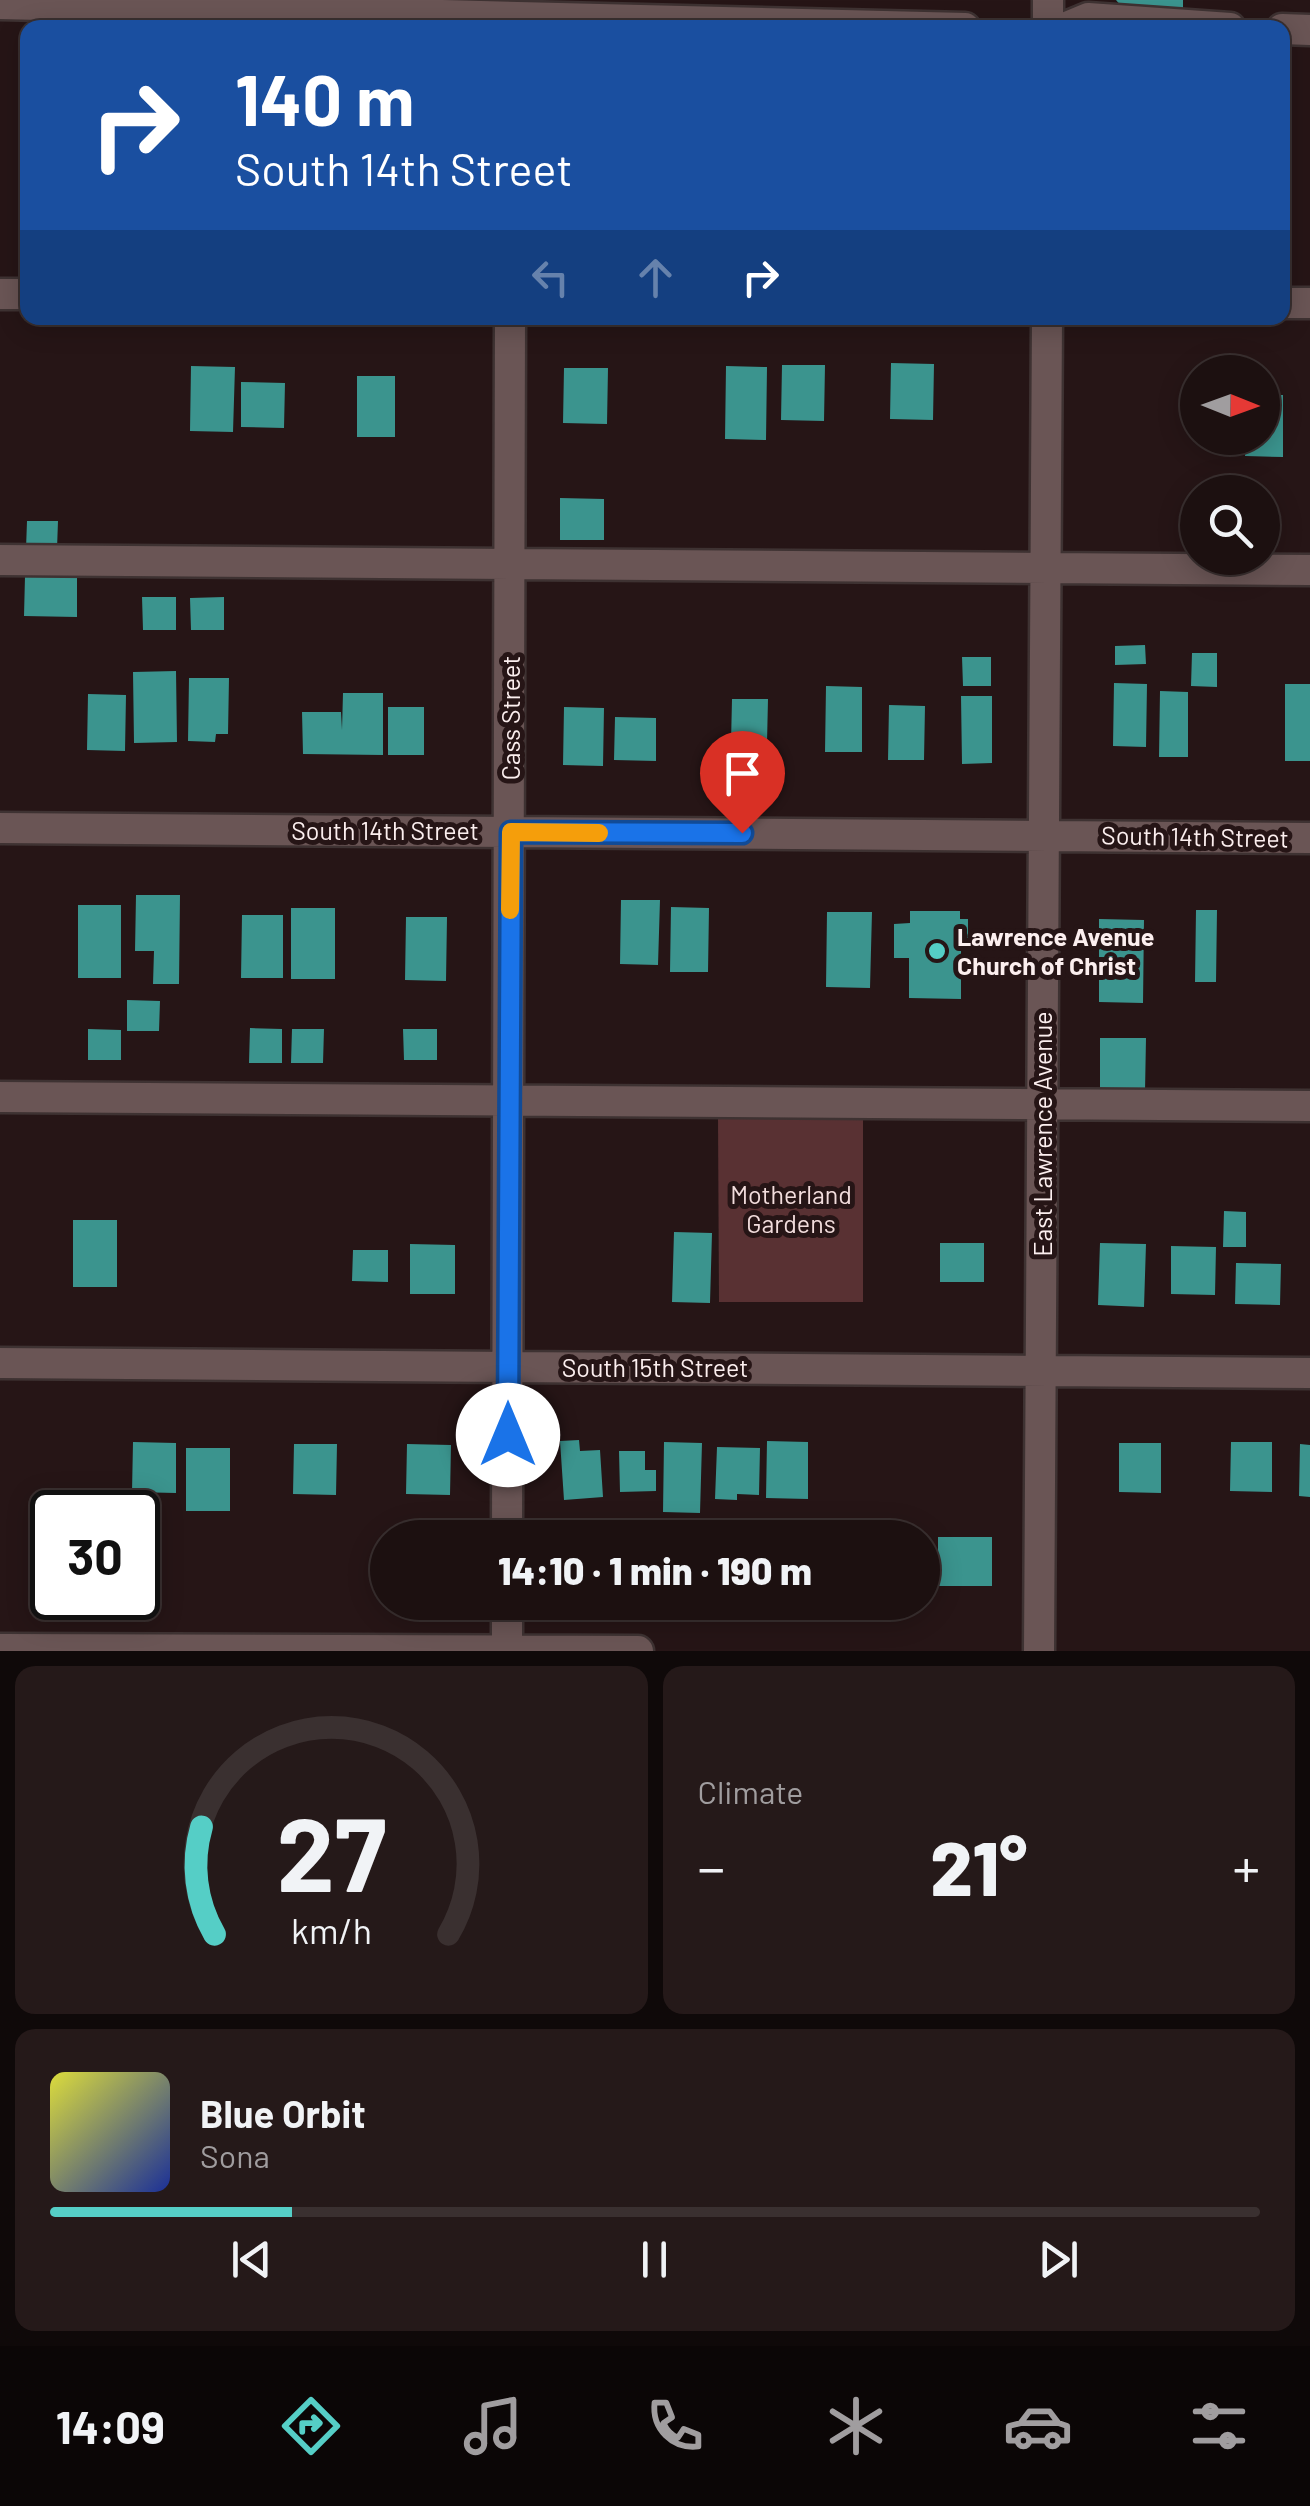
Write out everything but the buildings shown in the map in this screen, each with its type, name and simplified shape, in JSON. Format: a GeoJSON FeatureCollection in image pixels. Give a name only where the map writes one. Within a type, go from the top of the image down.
{"type":"FeatureCollection","features":[{"type":"Feature","properties":{"kind":"street"},"geometry":{"type":"LineString","coordinates":[[0,4],[707,20]]}},
{"type":"Feature","properties":{"kind":"street"},"geometry":{"type":"LineString","coordinates":[[1083,20],[1116,20]]}},
{"type":"Feature","properties":{"kind":"street","name":"Cass Street"},"geometry":{"type":"LineString","coordinates":[[507,1520],[510,325]]}},
{"type":"Feature","properties":{"kind":"street","name":"East Lawrence Avenue"},"geometry":{"type":"LineString","coordinates":[[1040,1651],[1047,325]]}},
{"type":"Feature","properties":{"kind":"street"},"geometry":{"type":"LineString","coordinates":[[0,560],[1310,570]]}},
{"type":"Feature","properties":{"kind":"street","name":"South 14th Street"},"geometry":{"type":"LineString","coordinates":[[0,828],[1310,838]]}},
{"type":"Feature","properties":{"kind":"street"},"geometry":{"type":"LineString","coordinates":[[0,1096],[1310,1106]]}},
{"type":"Feature","properties":{"kind":"street","name":"South 15th Street"},"geometry":{"type":"LineString","coordinates":[[0,1363],[1310,1373]]}},
{"type":"Feature","properties":{"kind":"street"},"geometry":{"type":"LineString","coordinates":[[507,1620],[507,1651]]}},
{"type":"Feature","properties":{"kind":"street"},"geometry":{"type":"LineString","coordinates":[[0,1649],[638,1651]]}},
{"type":"Feature","properties":{"kind":"green space","name":"Motherland Gardens"},"geometry":{"type":"Polygon","coordinates":[[[718,1116],[863,1116],[863,1302],[719,1302],[718,1116]]]}},
{"type":"Feature","properties":{"kind":"slow traffic"},"geometry":{"type":"LineString","coordinates":[[510,910],[511,832],[599,833]]}},
{"type":"Feature","properties":{"kind":"place","name":"Lawrence Avenue Church of Christ"},"geometry":{"type":"Point","coordinates":[937,951]}},
{"type":"Feature","properties":{"kind":"route"},"geometry":{"type":"LineString","coordinates":[[508,1435],[511,832],[742,833]]}}]}
